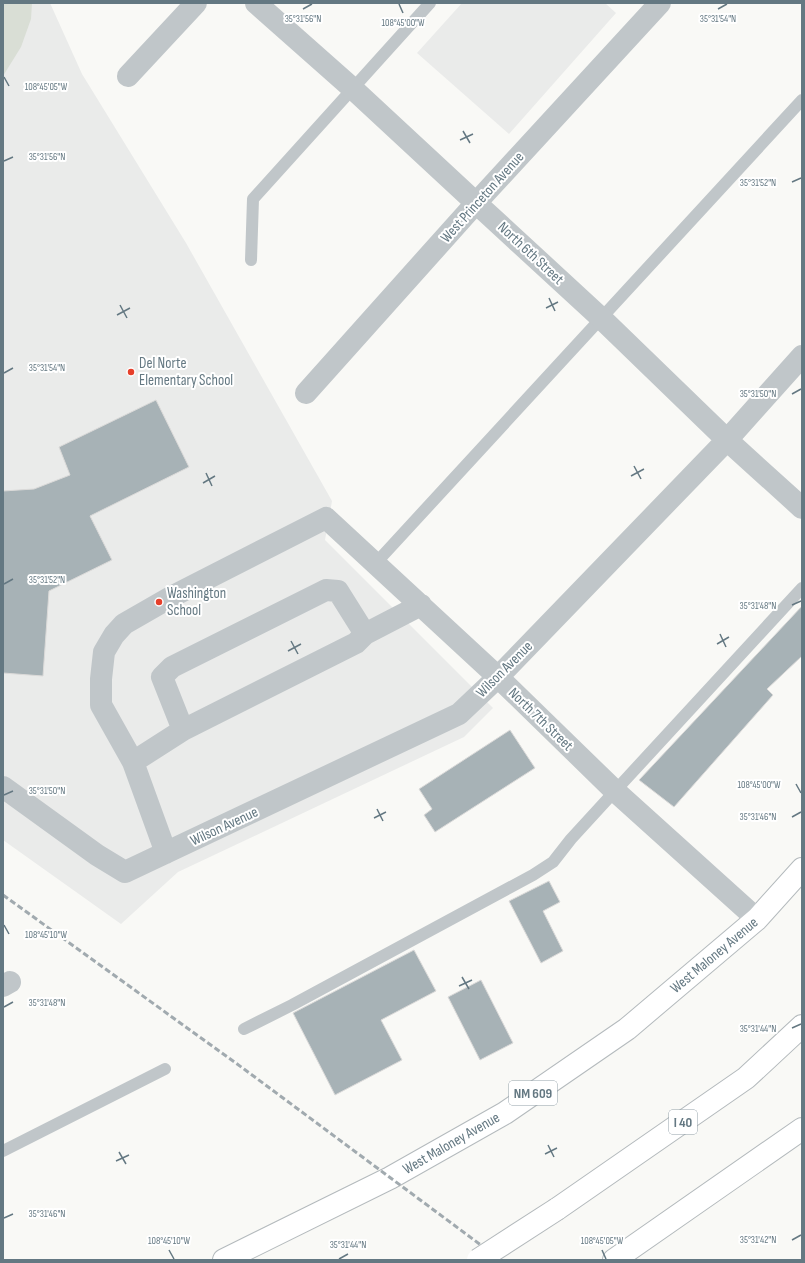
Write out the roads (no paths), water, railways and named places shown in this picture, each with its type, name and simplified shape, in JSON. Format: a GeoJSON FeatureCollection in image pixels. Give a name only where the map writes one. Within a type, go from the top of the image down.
{"type":"FeatureCollection","features":[{"type":"Feature","properties":{"kind":"main road","name":"West Maloney Avenue"},"geometry":{"type":"LineString","coordinates":[[224,1260],[390,1178],[505,1113],[627,1029],[757,919],[802,869]]}},
{"type":"Feature","properties":{"kind":"main road","name":"I 40"},"geometry":{"type":"LineString","coordinates":[[478,1260],[557,1209],[746,1078],[802,1026]]}},
{"type":"Feature","properties":{"kind":"main road"},"geometry":{"type":"LineString","coordinates":[[614,1260],[802,1128]]}},
{"type":"Feature","properties":{"kind":"street"},"geometry":{"type":"LineString","coordinates":[[128,76],[196,3]]}},
{"type":"Feature","properties":{"kind":"street","name":"North 6th Street"},"geometry":{"type":"LineString","coordinates":[[256,3],[352,88],[476,202],[602,319],[727,440],[802,508]]}},
{"type":"Feature","properties":{"kind":"street","name":"West Princeton Avenue"},"geometry":{"type":"LineString","coordinates":[[306,393],[476,202],[660,3]]}},
{"type":"Feature","properties":{"kind":"street","name":"Wilson Avenue"},"geometry":{"type":"LineString","coordinates":[[3,787],[97,855],[125,872],[459,714],[498,677],[727,440],[802,356]]}},
{"type":"Feature","properties":{"kind":"street","name":"North 7th Street"},"geometry":{"type":"LineString","coordinates":[[133,762],[101,705],[101,679],[104,652],[114,635],[124,624],[171,597],[326,518],[498,677],[615,791],[757,919]]}},
{"type":"Feature","properties":{"kind":"street"},"geometry":{"type":"LineString","coordinates":[[183,730],[162,677],[172,668],[326,590],[338,591],[365,634]]}},
{"type":"Feature","properties":{"kind":"street"},"geometry":{"type":"LineString","coordinates":[[166,853],[133,762],[183,730],[356,643],[365,634],[421,605]]}},
{"type":"Feature","properties":{"kind":"lane"},"geometry":{"type":"LineString","coordinates":[[251,260],[253,198],[430,3]]}},
{"type":"Feature","properties":{"kind":"lane"},"geometry":{"type":"LineString","coordinates":[[375,564],[802,100]]}},
{"type":"Feature","properties":{"kind":"lane"},"geometry":{"type":"LineString","coordinates":[[244,1029],[292,1005],[533,875],[553,862],[571,839],[802,588]]}},
{"type":"Feature","properties":{"kind":"lane"},"geometry":{"type":"LineString","coordinates":[[3,1151],[165,1069]]}},
{"type":"Feature","properties":{"kind":"railway"},"geometry":{"type":"LineString","coordinates":[[3,895],[244,1069],[501,1260]]}},
{"type":"Feature","properties":{"kind":"place","name":"Del Norte Elementary School"},"geometry":{"type":"Point","coordinates":[131,372]}},
{"type":"Feature","properties":{"kind":"place","name":"Washington School"},"geometry":{"type":"Point","coordinates":[159,602]}}]}
